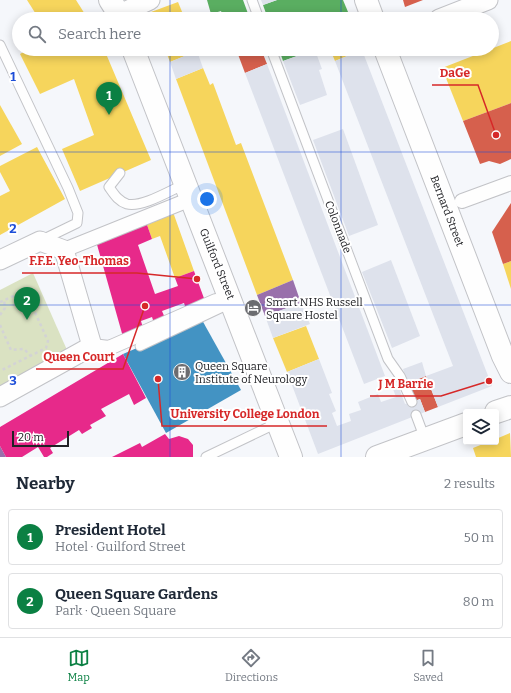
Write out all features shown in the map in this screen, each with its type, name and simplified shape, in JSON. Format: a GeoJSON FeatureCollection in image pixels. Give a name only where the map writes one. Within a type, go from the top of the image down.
{"type":"FeatureCollection","features":[{"type":"Feature","properties":{"kind":"main road"},"geometry":{"type":"LineString","coordinates":[[366,0],[371,12]]}},
{"type":"Feature","properties":{"kind":"main road","name":"Guilford Street"},"geometry":{"type":"LineString","coordinates":[[136,56],[188,191],[224,302],[277,423],[290,457]]}},
{"type":"Feature","properties":{"kind":"main road","name":"Bernard Street"},"geometry":{"type":"LineString","coordinates":[[388,56],[500,349],[511,372]]}},
{"type":"Feature","properties":{"kind":"main road"},"geometry":{"type":"LineString","coordinates":[[499,411],[511,407]]}},
{"type":"Feature","properties":{"kind":"main road"},"geometry":{"type":"LineString","coordinates":[[377,457],[463,425]]}},
{"type":"Feature","properties":{"kind":"street"},"geometry":{"type":"LineString","coordinates":[[118,11],[150,0]]}},
{"type":"Feature","properties":{"kind":"street"},"geometry":{"type":"LineString","coordinates":[[457,12],[488,0]]}},
{"type":"Feature","properties":{"kind":"street"},"geometry":{"type":"LineString","coordinates":[[462,201],[511,183]]}},
{"type":"Feature","properties":{"kind":"street"},"geometry":{"type":"LineString","coordinates":[[0,260],[40,241],[64,250],[188,191]]}},
{"type":"Feature","properties":{"kind":"street"},"geometry":{"type":"LineString","coordinates":[[64,250],[92,346]]}},
{"type":"Feature","properties":{"kind":"street"},"geometry":{"type":"LineString","coordinates":[[0,397],[92,346],[110,348],[224,302]]}},
{"type":"Feature","properties":{"kind":"lane"},"geometry":{"type":"LineString","coordinates":[[252,0],[256,12]]}},
{"type":"Feature","properties":{"kind":"lane"},"geometry":{"type":"LineString","coordinates":[[0,45],[68,188],[78,213],[77,223],[40,241]]}},
{"type":"Feature","properties":{"kind":"lane","name":"Colonnade"},"geometry":{"type":"LineString","coordinates":[[274,56],[388,359],[400,376],[412,402]]}},
{"type":"Feature","properties":{"kind":"lane"},"geometry":{"type":"LineString","coordinates":[[120,173],[109,187],[117,198],[127,204],[142,203],[188,191]]}},
{"type":"Feature","properties":{"kind":"lane"},"geometry":{"type":"LineString","coordinates":[[140,346],[224,302]]}},
{"type":"Feature","properties":{"kind":"lane"},"geometry":{"type":"LineString","coordinates":[[416,415],[425,439]]}},
{"type":"Feature","properties":{"kind":"lane"},"geometry":{"type":"LineString","coordinates":[[206,457],[277,423]]}},
{"type":"Feature","properties":{"kind":"path"},"geometry":{"type":"LineString","coordinates":[[0,302],[20,293],[28,297],[48,341],[46,348],[0,371]]}},
{"type":"Feature","properties":{"kind":"path"},"geometry":{"type":"LineString","coordinates":[[0,315],[5,308],[4,299]]}},
{"type":"Feature","properties":{"kind":"path"},"geometry":{"type":"LineString","coordinates":[[0,325],[11,350],[24,349],[30,355]]}},
{"type":"Feature","properties":{"kind":"green space"},"geometry":{"type":"Polygon","coordinates":[[[33,273],[67,350],[0,388],[0,290],[33,273]]]}},
{"type":"Feature","properties":{"kind":"building: Homes"},"geometry":{"type":"Polygon","coordinates":[[[27,0],[76,0],[84,12],[35,12],[27,0]]]}},
{"type":"Feature","properties":{"kind":"building: Homes"},"geometry":{"type":"Polygon","coordinates":[[[178,2],[182,12],[151,12],[178,2]]]}},
{"type":"Feature","properties":{"kind":"building: Homes"},"geometry":{"type":"Polygon","coordinates":[[[511,41],[511,103],[463,121],[442,68],[473,56],[499,56],[499,46],[511,41]]]}},
{"type":"Feature","properties":{"kind":"building: Homes"},"geometry":{"type":"Polygon","coordinates":[[[21,56],[107,56],[151,160],[80,191],[62,149],[94,135],[74,79],[40,94],[21,56]]]}},
{"type":"Feature","properties":{"kind":"building: Homes"},"geometry":{"type":"Polygon","coordinates":[[[168,56],[185,56],[170,62],[168,56]]]}},
{"type":"Feature","properties":{"kind":"building: Homes"},"geometry":{"type":"Polygon","coordinates":[[[333,56],[347,56],[335,61],[333,56]]]}},
{"type":"Feature","properties":{"kind":"building: Homes"},"geometry":{"type":"Polygon","coordinates":[[[203,68],[210,85],[213,83],[236,145],[241,143],[293,280],[257,295],[176,79],[203,68]]]}},
{"type":"Feature","properties":{"kind":"building: Homes"},"geometry":{"type":"Polygon","coordinates":[[[0,105],[22,144],[0,156],[0,105]]]}},
{"type":"Feature","properties":{"kind":"building: Homes"},"geometry":{"type":"Polygon","coordinates":[[[37,147],[65,199],[0,235],[0,196],[10,191],[0,172],[0,166],[37,147]]]}},
{"type":"Feature","properties":{"kind":"building: Homes"},"geometry":{"type":"Polygon","coordinates":[[[173,212],[194,271],[175,278],[160,236],[152,239],[146,222],[173,212]]]}},
{"type":"Feature","properties":{"kind":"building: Homes"},"geometry":{"type":"Polygon","coordinates":[[[511,261],[511,289],[503,264],[511,261]]]}},
{"type":"Feature","properties":{"kind":"building: Homes"},"geometry":{"type":"Polygon","coordinates":[[[306,326],[319,359],[287,372],[273,338],[306,326]]]}},
{"type":"Feature","properties":{"kind":"building: Homes"},"geometry":{"type":"Polygon","coordinates":[[[510,433],[511,457],[476,457],[473,448],[480,445],[499,445],[499,438],[510,433]]]}},
{"type":"Feature","properties":{"kind":"building: Shops"},"geometry":{"type":"Polygon","coordinates":[[[403,0],[423,0],[405,7],[403,0]]]}},
{"type":"Feature","properties":{"kind":"building: Shops"},"geometry":{"type":"Polygon","coordinates":[[[239,56],[264,56],[267,64],[245,73],[239,56]]]}},
{"type":"Feature","properties":{"kind":"building: Shops"},"geometry":{"type":"Polygon","coordinates":[[[511,103],[511,159],[500,164],[489,161],[480,164],[463,121],[511,103]]]}},
{"type":"Feature","properties":{"kind":"building: Shops"},"geometry":{"type":"Polygon","coordinates":[[[511,203],[511,261],[503,264],[492,232],[511,203]]]}},
{"type":"Feature","properties":{"kind":"building: Shops"},"geometry":{"type":"Polygon","coordinates":[[[426,376],[438,407],[425,412],[420,399],[415,401],[408,383],[426,376]]]}},
{"type":"Feature","properties":{"kind":"building: Offices"},"geometry":{"type":"Polygon","coordinates":[[[293,280],[301,303],[265,316],[257,295],[293,280]]]}},
{"type":"Feature","properties":{"kind":"building: Offices"},"geometry":{"type":"Polygon","coordinates":[[[0,446],[6,457],[0,457],[0,446]]]}},
{"type":"Feature","properties":{"kind":"building: Schools","name":"Queen Square Institute of Neurology"},"geometry":{"type":"Polygon","coordinates":[[[202,320],[241,390],[166,433],[123,354],[202,320]]]}},
{"type":"Feature","properties":{"kind":"building: Health"},"geometry":{"type":"Polygon","coordinates":[[[146,222],[152,239],[138,245],[155,294],[178,286],[175,278],[194,271],[205,301],[186,309],[184,303],[162,311],[165,318],[154,323],[152,317],[141,321],[143,328],[123,337],[96,241],[146,222]]]}},
{"type":"Feature","properties":{"kind":"building: Health"},"geometry":{"type":"Polygon","coordinates":[[[123,354],[146,398],[134,405],[129,394],[101,409],[106,416],[90,425],[92,428],[82,434],[79,430],[50,448],[53,453],[47,457],[44,457],[38,447],[22,457],[6,457],[0,446],[0,427],[123,354]]]}},
{"type":"Feature","properties":{"kind":"building: Health"},"geometry":{"type":"Polygon","coordinates":[[[165,434],[169,439],[179,436],[188,439],[193,445],[193,457],[112,457],[140,443],[142,447],[165,434]]]}},
{"type":"Feature","properties":{"kind":"building: Public"},"geometry":{"type":"Polygon","coordinates":[[[207,0],[243,0],[247,12],[221,11],[210,12],[207,0]]]}},
{"type":"Feature","properties":{"kind":"building: Public"},"geometry":{"type":"Polygon","coordinates":[[[277,0],[343,0],[348,12],[266,12],[263,5],[277,0]]]}},
{"type":"Feature","properties":{"kind":"building: Public"},"geometry":{"type":"Polygon","coordinates":[[[281,56],[297,56],[283,61],[281,56]]]}},
{"type":"Feature","properties":{"kind":"building: Other"},"geometry":{"type":"Polygon","coordinates":[[[261,0],[277,0],[263,5],[261,0]]]}},
{"type":"Feature","properties":{"kind":"building: Other"},"geometry":{"type":"Polygon","coordinates":[[[185,56],[199,56],[203,68],[176,79],[170,62],[185,56]]]}},
{"type":"Feature","properties":{"kind":"building: Other"},"geometry":{"type":"Polygon","coordinates":[[[298,56],[317,56],[322,69],[319,70],[327,95],[300,105],[283,61],[298,56]]]}},
{"type":"Feature","properties":{"kind":"building: Other"},"geometry":{"type":"Polygon","coordinates":[[[347,56],[364,56],[492,386],[438,407],[426,376],[453,366],[335,61],[347,56]]]}},
{"type":"Feature","properties":{"kind":"building: Other"},"geometry":{"type":"Polygon","coordinates":[[[267,64],[385,376],[364,384],[245,73],[267,64]]]}},
{"type":"Feature","properties":{"kind":"building: Other"},"geometry":{"type":"Polygon","coordinates":[[[343,129],[378,225],[349,236],[313,140],[343,129]]]}},
{"type":"Feature","properties":{"kind":"building: Other"},"geometry":{"type":"Polygon","coordinates":[[[391,260],[420,336],[392,348],[362,272],[391,260]]]}},
{"type":"Feature","properties":{"kind":"building: Other"},"geometry":{"type":"Polygon","coordinates":[[[301,303],[310,324],[273,338],[265,316],[301,303]]]}},
{"type":"Feature","properties":{"kind":"building: Other"},"geometry":{"type":"Polygon","coordinates":[[[319,359],[332,393],[329,394],[336,411],[332,413],[337,426],[351,421],[349,414],[361,410],[358,402],[378,394],[381,402],[396,397],[390,381],[399,388],[405,404],[420,399],[425,412],[318,454],[287,372],[319,359]]]}},
{"type":"Feature","properties":{"kind":"building: Other"},"geometry":{"type":"Polygon","coordinates":[[[422,362],[426,376],[408,383],[403,369],[422,362]]]}},
{"type":"Feature","properties":{"kind":"place","name":"President Hotel"},"geometry":{"type":"Point","coordinates":[109,115]}},
{"type":"Feature","properties":{"kind":"place","name":"DaGe"},"geometry":{"type":"Point","coordinates":[496,135]}},
{"type":"Feature","properties":{"kind":"place","name":"F.F.E. Yeo-Thomas"},"geometry":{"type":"Point","coordinates":[197,279]}},
{"type":"Feature","properties":{"kind":"place","name":"Queen Court"},"geometry":{"type":"Point","coordinates":[145,306]}},
{"type":"Feature","properties":{"kind":"place","name":"Smart NHS Russell Square Hostel"},"geometry":{"type":"Point","coordinates":[253,308]}},
{"type":"Feature","properties":{"kind":"place","name":"Queen Square Gardens"},"geometry":{"type":"Point","coordinates":[27,320]}},
{"type":"Feature","properties":{"kind":"place","name":"Queen Square Institute of Neurology"},"geometry":{"type":"Point","coordinates":[182,372]}},
{"type":"Feature","properties":{"kind":"place","name":"University College London"},"geometry":{"type":"Point","coordinates":[158,379]}},
{"type":"Feature","properties":{"kind":"place","name":"J M Barrie"},"geometry":{"type":"Point","coordinates":[489,381]}}]}
